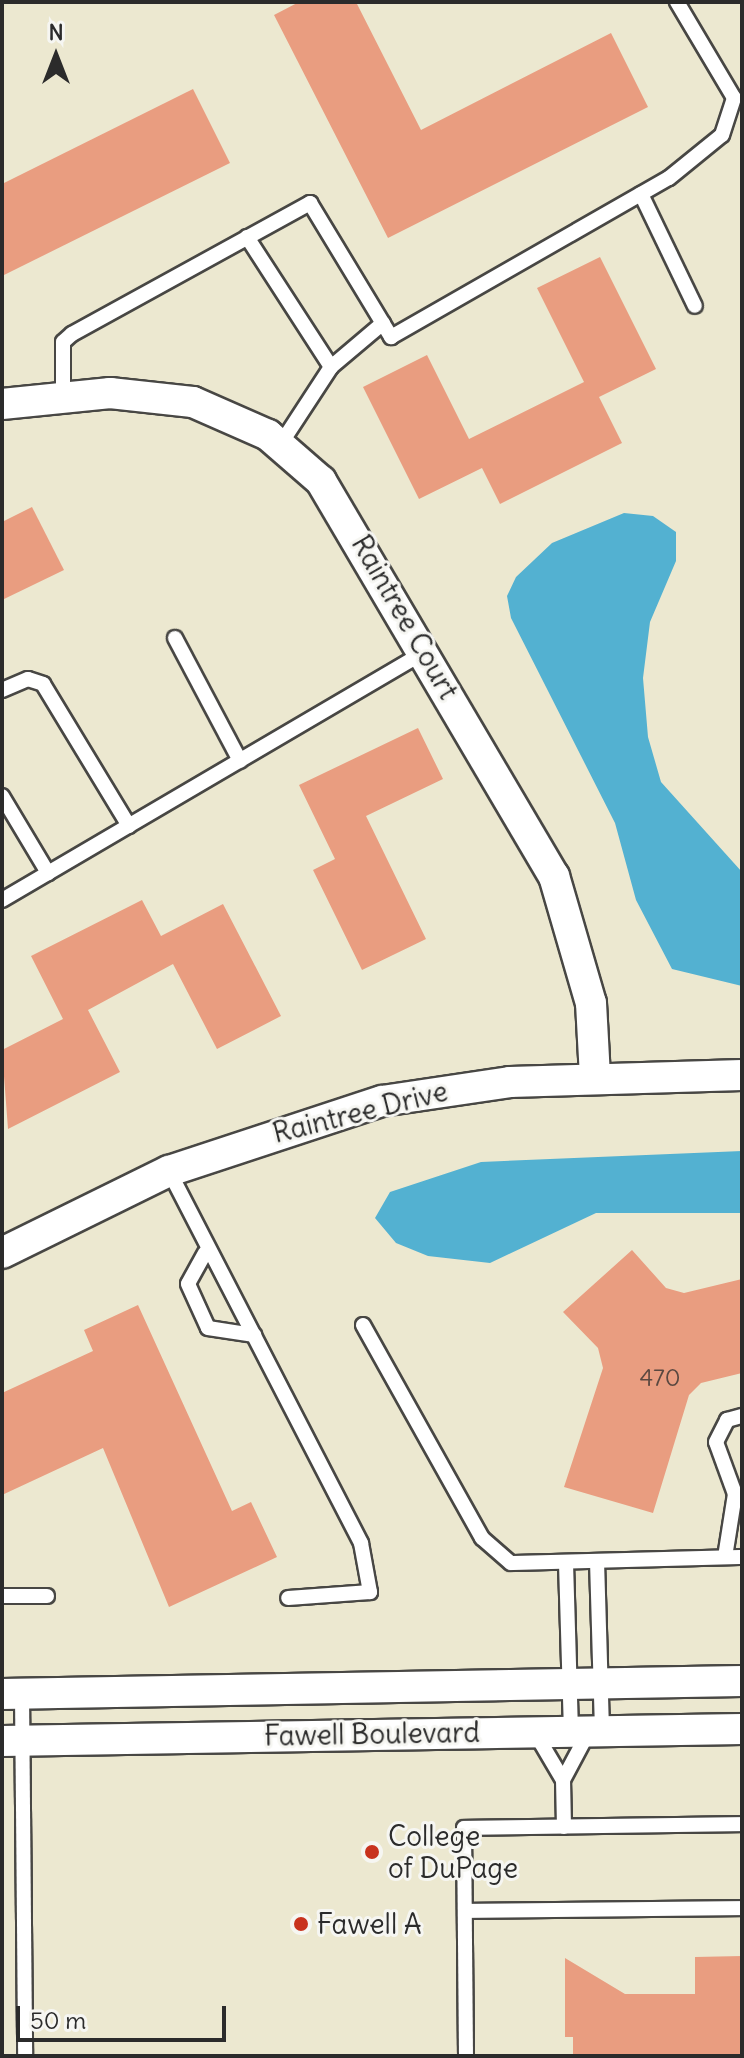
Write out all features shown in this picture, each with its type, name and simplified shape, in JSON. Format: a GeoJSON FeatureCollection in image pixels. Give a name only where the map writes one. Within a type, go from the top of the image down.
{"type":"FeatureCollection","features":[{"type":"Feature","properties":{"kind":"street","name":"Raintree Court"},"geometry":{"type":"LineString","coordinates":[[2,404],[63,395],[152,394],[193,402],[280,445],[346,514],[563,897],[591,1003],[595,1077]]}},
{"type":"Feature","properties":{"kind":"street","name":"Raintree Drive"},"geometry":{"type":"LineString","coordinates":[[2,1253],[169,1171],[382,1101],[595,1077],[742,1075]]}},
{"type":"Feature","properties":{"kind":"street","name":"Fawell Boulevard"},"geometry":{"type":"LineString","coordinates":[[12,1694],[742,1681]]}},
{"type":"Feature","properties":{"kind":"street","name":"Fawell Boulevard"},"geometry":{"type":"LineString","coordinates":[[12,1741],[742,1729]]}},
{"type":"Feature","properties":{"kind":"lane"},"geometry":{"type":"LineString","coordinates":[[63,395],[63,342],[72,334],[310,203],[391,337],[641,194],[722,135],[734,98],[677,2]]}},
{"type":"Feature","properties":{"kind":"lane"},"geometry":{"type":"LineString","coordinates":[[641,194],[695,306]]}},
{"type":"Feature","properties":{"kind":"lane"},"geometry":{"type":"LineString","coordinates":[[247,237],[331,367]]}},
{"type":"Feature","properties":{"kind":"lane"},"geometry":{"type":"LineString","coordinates":[[280,445],[331,367],[383,323]]}},
{"type":"Feature","properties":{"kind":"lane"},"geometry":{"type":"LineString","coordinates":[[175,638],[240,761]]}},
{"type":"Feature","properties":{"kind":"lane"},"geometry":{"type":"LineString","coordinates":[[2,900],[425,652]]}},
{"type":"Feature","properties":{"kind":"lane"},"geometry":{"type":"LineString","coordinates":[[2,690],[28,679],[43,684],[129,826]]}},
{"type":"Feature","properties":{"kind":"lane"},"geometry":{"type":"LineString","coordinates":[[2,796],[48,873]]}},
{"type":"Feature","properties":{"kind":"lane"},"geometry":{"type":"LineString","coordinates":[[169,1171],[205,1253],[254,1335],[361,1543],[370,1592],[288,1598]]}},
{"type":"Feature","properties":{"kind":"lane"},"geometry":{"type":"LineString","coordinates":[[205,1253],[188,1284],[208,1328],[254,1335]]}},
{"type":"Feature","properties":{"kind":"lane"},"geometry":{"type":"LineString","coordinates":[[363,1325],[482,1538],[511,1563],[742,1557]]}},
{"type":"Feature","properties":{"kind":"lane"},"geometry":{"type":"LineString","coordinates":[[725,1557],[739,1490],[716,1442],[727,1420],[742,1416]]}},
{"type":"Feature","properties":{"kind":"lane"},"geometry":{"type":"LineString","coordinates":[[564,1827],[563,1780],[587,1730],[600,1684],[597,1561]]}},
{"type":"Feature","properties":{"kind":"lane"},"geometry":{"type":"LineString","coordinates":[[566,1563],[569,1685],[587,1730]]}},
{"type":"Feature","properties":{"kind":"lane"},"geometry":{"type":"LineString","coordinates":[[2,1596],[47,1596]]}},
{"type":"Feature","properties":{"kind":"lane"},"geometry":{"type":"LineString","coordinates":[[12,1694],[25,2056]]}},
{"type":"Feature","properties":{"kind":"lane"},"geometry":{"type":"LineString","coordinates":[[534,1731],[563,1780]]}},
{"type":"Feature","properties":{"kind":"lane"},"geometry":{"type":"LineString","coordinates":[[466,2056],[464,1828],[742,1824]]}},
{"type":"Feature","properties":{"kind":"lane"},"geometry":{"type":"LineString","coordinates":[[465,1911],[742,1908]]}},
{"type":"Feature","properties":{"kind":"water"},"geometry":{"type":"Polygon","coordinates":[[[624,513],[653,516],[676,532],[676,561],[650,622],[643,678],[648,737],[661,782],[742,872],[742,986],[672,969],[636,900],[615,823],[511,618],[507,596],[516,577],[552,543],[624,513]]]}},
{"type":"Feature","properties":{"kind":"water"},"geometry":{"type":"Polygon","coordinates":[[[742,1151],[742,1213],[596,1213],[490,1263],[428,1256],[396,1243],[375,1218],[390,1192],[481,1162],[742,1151]]]}},
{"type":"Feature","properties":{"kind":"building"},"geometry":{"type":"Polygon","coordinates":[[[299,2],[356,2],[421,130],[611,33],[648,107],[388,238],[274,15],[299,2]]]}},
{"type":"Feature","properties":{"kind":"building"},"geometry":{"type":"Polygon","coordinates":[[[193,89],[230,163],[2,276],[2,184],[193,89]]]}},
{"type":"Feature","properties":{"kind":"building"},"geometry":{"type":"Polygon","coordinates":[[[600,257],[656,369],[599,397],[622,443],[500,504],[482,468],[419,499],[363,387],[427,355],[469,439],[584,382],[537,288],[600,257]]]}},
{"type":"Feature","properties":{"kind":"building"},"geometry":{"type":"Polygon","coordinates":[[[32,507],[64,570],[2,600],[2,522],[32,507]]]}},
{"type":"Feature","properties":{"kind":"building"},"geometry":{"type":"Polygon","coordinates":[[[418,728],[443,779],[366,816],[426,939],[362,970],[313,870],[335,859],[299,785],[418,728]]]}},
{"type":"Feature","properties":{"kind":"building"},"geometry":{"type":"Polygon","coordinates":[[[142,900],[161,936],[223,904],[281,1016],[217,1049],[173,964],[88,1010],[120,1072],[8,1129],[2,1050],[63,1019],[31,956],[142,900]]]}},
{"type":"Feature","properties":{"kind":"building"},"geometry":{"type":"Polygon","coordinates":[[[632,1250],[666,1288],[684,1293],[742,1279],[742,1373],[701,1383],[689,1395],[653,1513],[564,1487],[603,1368],[598,1348],[563,1312],[632,1250]]]}},
{"type":"Feature","properties":{"kind":"building"},"geometry":{"type":"Polygon","coordinates":[[[138,1305],[232,1511],[251,1502],[277,1557],[169,1607],[103,1448],[2,1495],[2,1393],[93,1351],[84,1330],[138,1305]]]}},
{"type":"Feature","properties":{"kind":"building"},"geometry":{"type":"Polygon","coordinates":[[[742,1956],[742,2056],[573,2056],[573,2037],[565,2037],[565,1958],[625,1994],[695,1994],[695,1957],[742,1956]]]}},
{"type":"Feature","properties":{"kind":"place","name":"College of DuPage"},"geometry":{"type":"Point","coordinates":[372,1852]}},
{"type":"Feature","properties":{"kind":"place","name":"Fawell A"},"geometry":{"type":"Point","coordinates":[301,1924]}}]}
